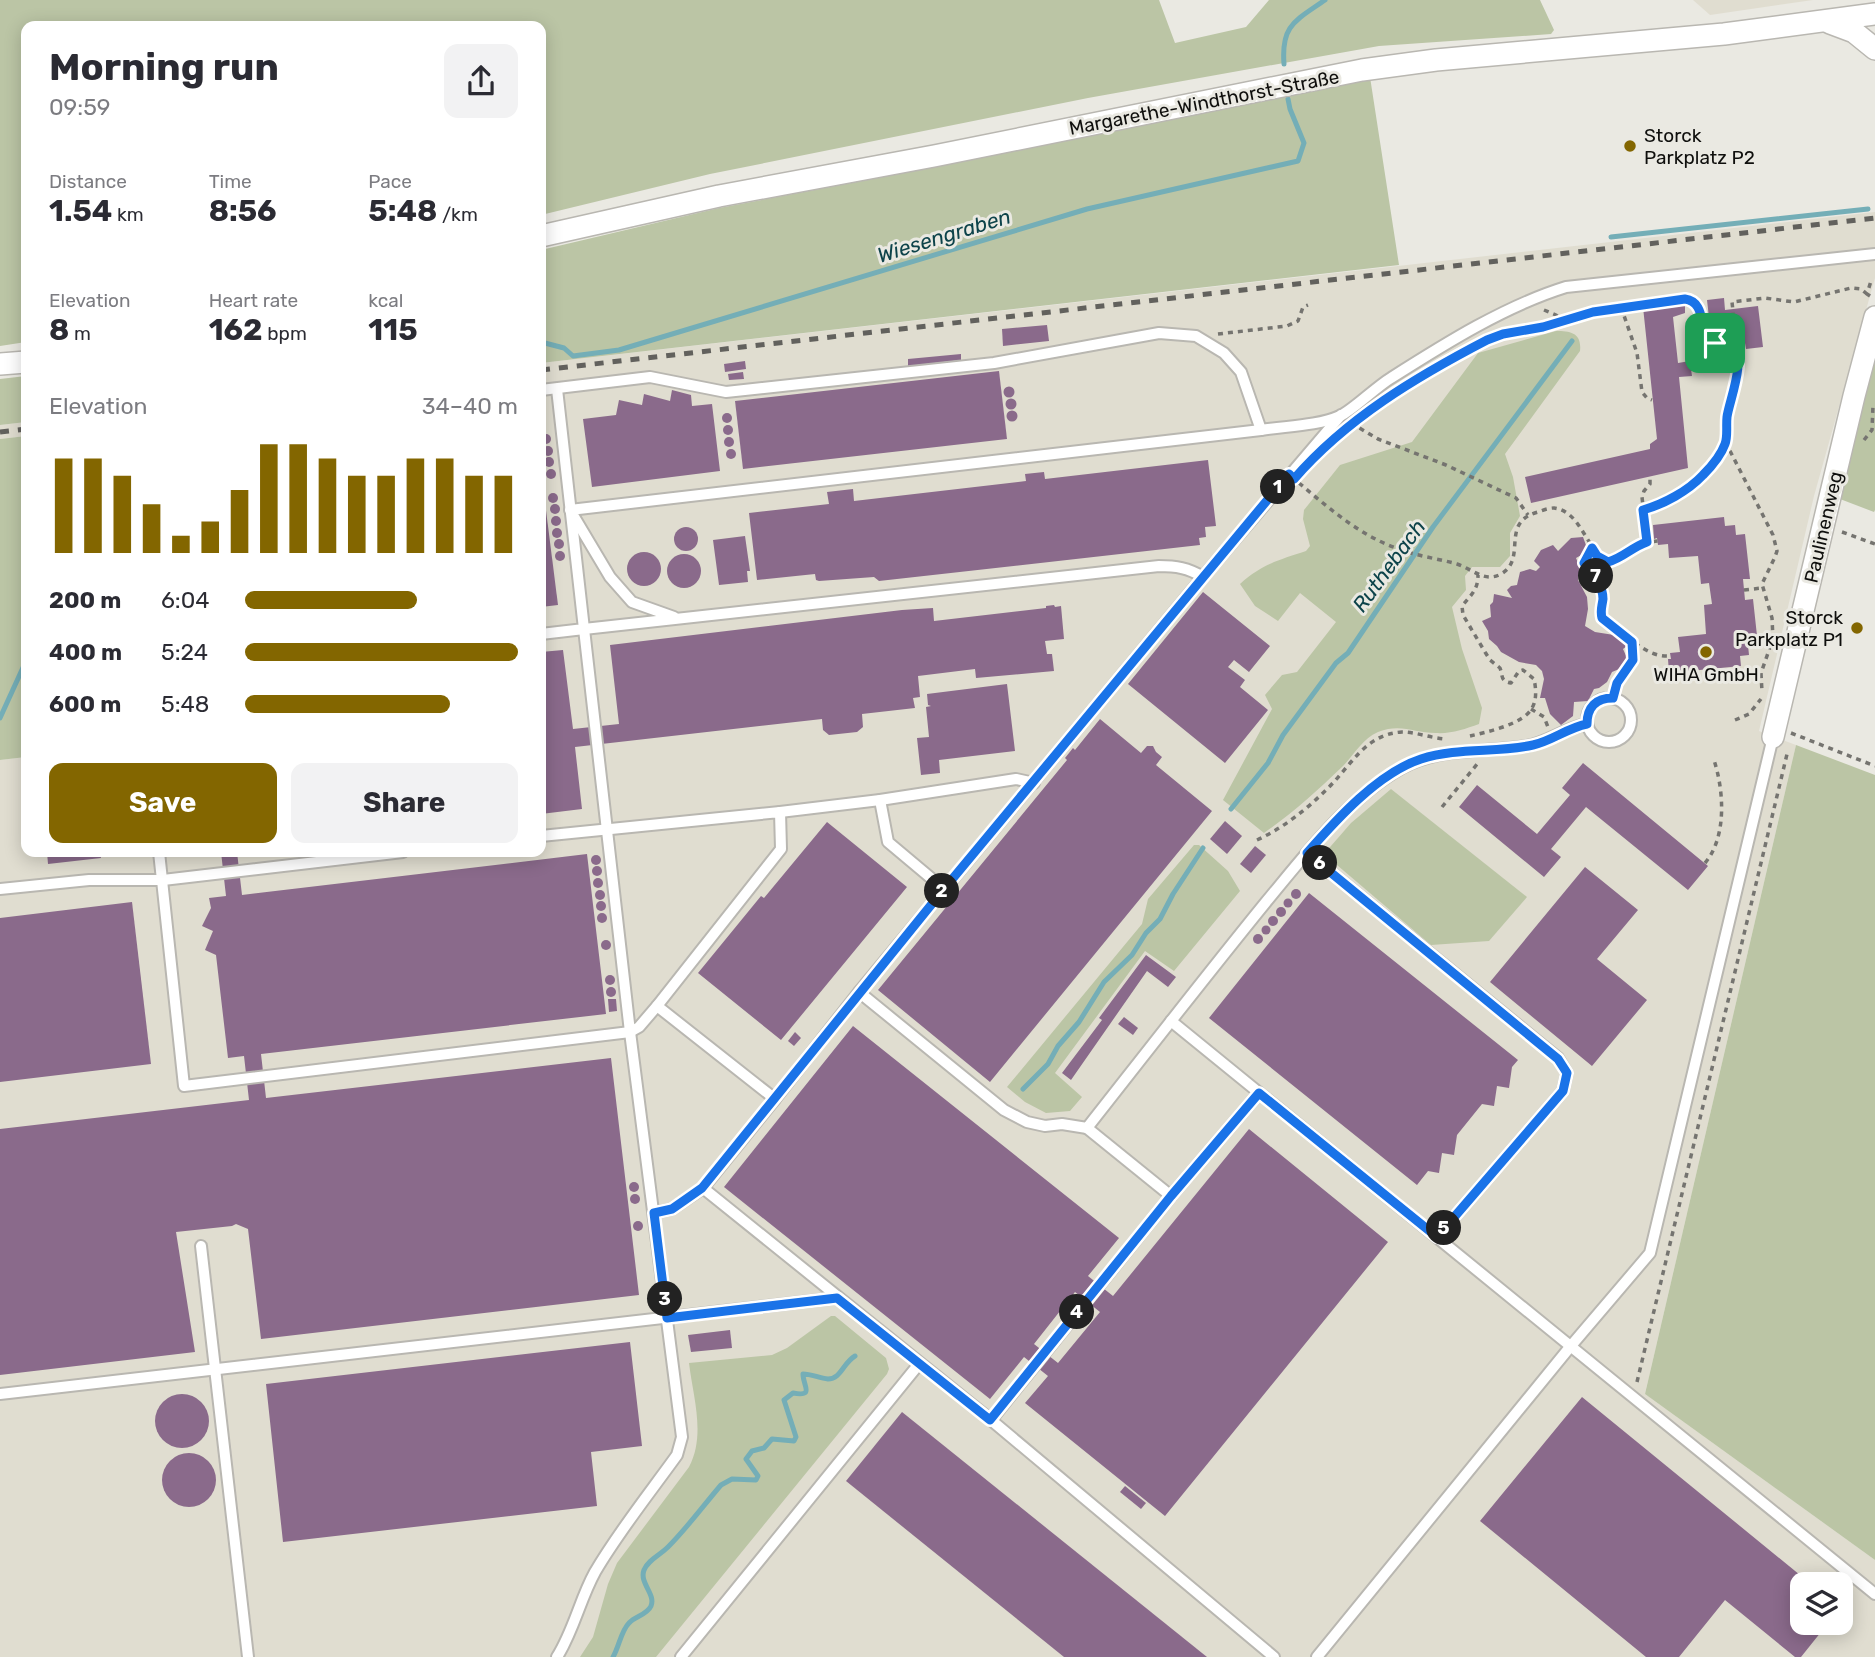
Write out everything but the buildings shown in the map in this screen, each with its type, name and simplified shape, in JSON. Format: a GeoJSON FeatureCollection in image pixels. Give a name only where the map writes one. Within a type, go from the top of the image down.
{"type":"FeatureCollection","features":[{"type":"Feature","properties":{"kind":"street","name":"Margarethe-Windthorst-Straße"},"geometry":{"type":"LineString","coordinates":[[546,235],[719,196],[1362,70],[1436,60],[1724,34],[1875,14]]}},
{"type":"Feature","properties":{"kind":"street"},"geometry":{"type":"LineString","coordinates":[[1825,21],[1854,32],[1875,49]]}},
{"type":"Feature","properties":{"kind":"street","name":"Paulinenweg"},"geometry":{"type":"LineString","coordinates":[[1779,737],[1854,396],[1875,317]]}},
{"type":"Feature","properties":{"kind":"street"},"geometry":{"type":"LineString","coordinates":[[0,364],[21,362]]}},
{"type":"Feature","properties":{"kind":"lane"},"geometry":{"type":"LineString","coordinates":[[654,1213],[672,1209],[702,1188],[944,889],[1341,415],[1391,378],[1486,323],[1566,287],[1875,254]]}},
{"type":"Feature","properties":{"kind":"lane"},"geometry":{"type":"LineString","coordinates":[[546,390],[650,377],[726,392],[994,363],[1159,333],[1196,336],[1224,353],[1241,372],[1261,430]]}},
{"type":"Feature","properties":{"kind":"lane"},"geometry":{"type":"LineString","coordinates":[[557,389],[630,1031],[682,1437],[677,1455],[594,1575],[569,1639],[557,1657]]}},
{"type":"Feature","properties":{"kind":"lane"},"geometry":{"type":"LineString","coordinates":[[570,510],[1261,430],[1341,415]]}},
{"type":"Feature","properties":{"kind":"lane"},"geometry":{"type":"LineString","coordinates":[[570,510],[610,577],[632,602],[677,618]]}},
{"type":"Feature","properties":{"kind":"lane"},"geometry":{"type":"LineString","coordinates":[[546,633],[1159,566],[1178,566],[1203,577]]}},
{"type":"Feature","properties":{"kind":"lane"},"geometry":{"type":"LineString","coordinates":[[1613,698],[1623,702],[1632,722],[1626,736],[1614,742],[1599,741],[1589,731],[1587,724],[1590,709],[1601,699],[1613,698]]}},
{"type":"Feature","properties":{"kind":"lane"},"geometry":{"type":"LineString","coordinates":[[1087,1128],[1307,853],[1354,805],[1401,768],[1422,759],[1527,746],[1550,739],[1567,729],[1587,724]]}},
{"type":"Feature","properties":{"kind":"lane"},"geometry":{"type":"LineString","coordinates":[[1317,1657],[1650,1253],[1779,737]]}},
{"type":"Feature","properties":{"kind":"lane"},"geometry":{"type":"LineString","coordinates":[[546,835],[880,800],[1016,779],[1034,783]]}},
{"type":"Feature","properties":{"kind":"lane"},"geometry":{"type":"LineString","coordinates":[[880,800],[888,842],[944,889]]}},
{"type":"Feature","properties":{"kind":"lane"},"geometry":{"type":"LineString","coordinates":[[160,857],[184,1086],[630,1031],[639,1027],[781,849],[780,812]]}},
{"type":"Feature","properties":{"kind":"lane"},"geometry":{"type":"LineString","coordinates":[[1307,853],[1558,1059],[1567,1073],[1563,1091],[1437,1237]]}},
{"type":"Feature","properties":{"kind":"lane"},"geometry":{"type":"LineString","coordinates":[[0,890],[89,880],[163,880],[360,857]]}},
{"type":"Feature","properties":{"kind":"lane"},"geometry":{"type":"LineString","coordinates":[[859,992],[1004,1110],[1027,1122],[1045,1126],[1062,1124],[1087,1128],[1171,1196]]}},
{"type":"Feature","properties":{"kind":"lane"},"geometry":{"type":"LineString","coordinates":[[657,1006],[775,1099]]}},
{"type":"Feature","properties":{"kind":"lane"},"geometry":{"type":"LineString","coordinates":[[1171,1021],[1875,1594]]}},
{"type":"Feature","properties":{"kind":"lane"},"geometry":{"type":"LineString","coordinates":[[990,1420],[1171,1196],[1259,1093]]}},
{"type":"Feature","properties":{"kind":"lane"},"geometry":{"type":"LineString","coordinates":[[702,1188],[990,1420],[1274,1657]]}},
{"type":"Feature","properties":{"kind":"lane"},"geometry":{"type":"LineString","coordinates":[[201,1246],[248,1657]]}},
{"type":"Feature","properties":{"kind":"lane"},"geometry":{"type":"LineString","coordinates":[[0,1394],[837,1298]]}},
{"type":"Feature","properties":{"kind":"lane"},"geometry":{"type":"LineString","coordinates":[[681,1657],[919,1364]]}},
{"type":"Feature","properties":{"kind":"path"},"geometry":{"type":"LineString","coordinates":[[1730,345],[1736,338],[1732,302],[1765,298],[1794,302],[1851,288],[1861,289],[1869,295],[1871,281]]}},
{"type":"Feature","properties":{"kind":"path"},"geometry":{"type":"LineString","coordinates":[[1442,364],[1503,334],[1621,307],[1690,299],[1700,310],[1707,338],[1715,343],[1730,345],[1735,352],[1738,373],[1727,417],[1726,443],[1775,544],[1775,557],[1763,579],[1772,618],[1773,639],[1761,673],[1761,701],[1749,714],[1735,720]]}},
{"type":"Feature","properties":{"kind":"path"},"geometry":{"type":"LineString","coordinates":[[1532,300],[1540,308],[1563,321]]}},
{"type":"Feature","properties":{"kind":"path"},"geometry":{"type":"LineString","coordinates":[[1203,340],[1214,335],[1287,326],[1298,321],[1303,307],[1308,304]]}},
{"type":"Feature","properties":{"kind":"path"},"geometry":{"type":"LineString","coordinates":[[1621,307],[1637,353],[1642,392],[1652,400]]}},
{"type":"Feature","properties":{"kind":"path"},"geometry":{"type":"LineString","coordinates":[[1691,369],[1737,364]]}},
{"type":"Feature","properties":{"kind":"path"},"geometry":{"type":"LineString","coordinates":[[1341,415],[1378,439],[1446,465],[1516,498],[1528,514]]}},
{"type":"Feature","properties":{"kind":"path"},"geometry":{"type":"LineString","coordinates":[[1345,430],[1360,417]]}},
{"type":"Feature","properties":{"kind":"path"},"geometry":{"type":"LineString","coordinates":[[1643,510],[1684,491],[1696,482],[1712,465],[1726,443]]}},
{"type":"Feature","properties":{"kind":"path"},"geometry":{"type":"LineString","coordinates":[[1289,474],[1366,535],[1405,551],[1456,564],[1490,578],[1508,570],[1513,563],[1515,534],[1519,523],[1528,514],[1552,508],[1576,520],[1597,556],[1608,562],[1624,558],[1636,546],[1658,541]]}},
{"type":"Feature","properties":{"kind":"path"},"geometry":{"type":"LineString","coordinates":[[1647,542],[1642,493],[1650,484],[1650,477]]}},
{"type":"Feature","properties":{"kind":"path"},"geometry":{"type":"LineString","coordinates":[[1840,531],[1875,544]]}},
{"type":"Feature","properties":{"kind":"path"},"geometry":{"type":"LineString","coordinates":[[1592,548],[1584,563],[1595,573],[1603,596],[1600,614],[1602,618],[1632,642],[1654,653],[1671,656]]}},
{"type":"Feature","properties":{"kind":"path"},"geometry":{"type":"LineString","coordinates":[[1458,739],[1509,724],[1526,714],[1531,709],[1536,689],[1534,679],[1523,670],[1519,671],[1511,683],[1501,678],[1500,668],[1490,660],[1461,610],[1475,592],[1478,575]]}},
{"type":"Feature","properties":{"kind":"path"},"geometry":{"type":"LineString","coordinates":[[1744,590],[1763,588]]}},
{"type":"Feature","properties":{"kind":"path"},"geometry":{"type":"LineString","coordinates":[[1613,698],[1617,683],[1633,660],[1632,642]]}},
{"type":"Feature","properties":{"kind":"path"},"geometry":{"type":"LineString","coordinates":[[1531,709],[1544,718],[1550,739]]}},
{"type":"Feature","properties":{"kind":"path"},"geometry":{"type":"LineString","coordinates":[[1257,840],[1284,825],[1327,790],[1366,745],[1377,738],[1404,732],[1448,738]]}},
{"type":"Feature","properties":{"kind":"path"},"geometry":{"type":"LineString","coordinates":[[1634,1398],[1779,737],[1875,766]]}},
{"type":"Feature","properties":{"kind":"path"},"geometry":{"type":"LineString","coordinates":[[1442,807],[1488,751]]}},
{"type":"Feature","properties":{"kind":"path"},"geometry":{"type":"LineString","coordinates":[[1705,863],[1714,853],[1719,836],[1721,795],[1714,760]]}},
{"type":"Feature","properties":{"kind":"shaded area"},"geometry":{"type":"Polygon","coordinates":[[[1693,0],[1813,0],[1710,15],[1693,0]]]}},
{"type":"Feature","properties":{"kind":"shaded area"},"geometry":{"type":"Polygon","coordinates":[[[1875,212],[1875,278],[1814,496],[1759,731],[1796,745],[1645,1394],[1875,1560],[1875,1657],[0,1657],[0,760],[21,758],[21,857],[546,857],[546,362],[1875,212]]]}},
{"type":"Feature","properties":{"kind":"shaded area"},"geometry":{"type":"Polygon","coordinates":[[[21,423],[21,437],[0,439],[0,425],[21,423]]]}},
{"type":"Feature","properties":{"kind":"green space"},"geometry":{"type":"Polygon","coordinates":[[[0,0],[1159,0],[1175,43],[1246,27],[1269,0],[1540,0],[1554,30],[1551,34],[1379,46],[1088,98],[710,174],[546,214],[546,21],[21,21],[21,343],[0,346],[0,0]]]}},
{"type":"Feature","properties":{"kind":"green space"},"geometry":{"type":"Polygon","coordinates":[[[1370,77],[1399,265],[546,362],[546,249],[719,208],[941,166],[1370,77]]]}},
{"type":"Feature","properties":{"kind":"green space"},"geometry":{"type":"Polygon","coordinates":[[[1556,331],[1574,334],[1579,340],[1580,351],[1505,454],[1513,477],[1520,516],[1510,533],[1510,556],[1500,567],[1472,567],[1465,576],[1466,590],[1452,607],[1462,649],[1482,708],[1479,724],[1447,733],[1394,728],[1372,735],[1314,793],[1264,833],[1223,800],[1272,709],[1265,695],[1282,675],[1297,672],[1336,622],[1300,593],[1278,621],[1255,606],[1240,584],[1263,567],[1306,551],[1310,546],[1303,519],[1304,510],[1340,465],[1412,442],[1478,353],[1556,331]]]}},
{"type":"Feature","properties":{"kind":"green space"},"geometry":{"type":"Polygon","coordinates":[[[1875,356],[1875,510],[1874,512],[1840,499],[1875,356]]]}},
{"type":"Feature","properties":{"kind":"green space"},"geometry":{"type":"Polygon","coordinates":[[[21,377],[21,423],[0,425],[0,379],[21,377]]]}},
{"type":"Feature","properties":{"kind":"green space"},"geometry":{"type":"Polygon","coordinates":[[[21,437],[21,758],[0,760],[0,439],[21,437]]]}},
{"type":"Feature","properties":{"kind":"green space"},"geometry":{"type":"Polygon","coordinates":[[[1796,745],[1875,775],[1875,1560],[1645,1394],[1796,745]]]}},
{"type":"Feature","properties":{"kind":"green space"},"geometry":{"type":"Polygon","coordinates":[[[1391,789],[1527,897],[1489,941],[1431,945],[1324,854],[1351,823],[1391,789]]]}},
{"type":"Feature","properties":{"kind":"green space"},"geometry":{"type":"Polygon","coordinates":[[[1194,845],[1199,845],[1228,871],[1240,891],[1174,971],[1145,951],[1055,1073],[1082,1097],[1070,1111],[1046,1113],[1025,1102],[1007,1087],[1142,924],[1148,899],[1194,845]]]}},
{"type":"Feature","properties":{"kind":"green space"},"geometry":{"type":"Polygon","coordinates":[[[831,1316],[835,1316],[886,1358],[889,1369],[887,1374],[656,1657],[580,1657],[593,1637],[617,1563],[689,1467],[694,1455],[698,1429],[689,1363],[772,1355],[787,1348],[831,1316]]]}},
{"type":"Feature","properties":{"kind":"waterway","name":"Wiesengraben"},"geometry":{"type":"LineString","coordinates":[[1284,64],[1285,40],[1292,25],[1325,0]]}},
{"type":"Feature","properties":{"kind":"waterway","name":"Wiesengraben"},"geometry":{"type":"LineString","coordinates":[[546,343],[564,348],[573,356],[619,350],[1087,209],[1298,161],[1304,143],[1288,99]]}},
{"type":"Feature","properties":{"kind":"waterway","name":"Ruthebach"},"geometry":{"type":"LineString","coordinates":[[1611,237],[1868,209]]}},
{"type":"Feature","properties":{"kind":"waterway","name":"Ruthebach"},"geometry":{"type":"LineString","coordinates":[[1231,809],[1268,763],[1283,735],[1336,663],[1348,653],[1433,527],[1572,341]]}},
{"type":"Feature","properties":{"kind":"waterway","name":"Wiesengraben"},"geometry":{"type":"LineString","coordinates":[[0,718],[21,672]]}},
{"type":"Feature","properties":{"kind":"waterway","name":"Ruthebach"},"geometry":{"type":"LineString","coordinates":[[1023,1089],[1048,1064],[1104,982],[1132,955],[1146,933],[1160,919],[1203,848]]}},
{"type":"Feature","properties":{"kind":"waterway","name":"Ruthebach"},"geometry":{"type":"LineString","coordinates":[[613,1657],[626,1626],[651,1606],[651,1597],[643,1575],[648,1563],[675,1540],[721,1485],[732,1479],[756,1480],[758,1476],[746,1459],[752,1451],[764,1448],[772,1439],[794,1441],[796,1437],[784,1400],[793,1393],[806,1392],[803,1374],[832,1378],[855,1356]]}},
{"type":"Feature","properties":{"kind":"railway"},"geometry":{"type":"LineString","coordinates":[[546,369],[1875,218]]}},
{"type":"Feature","properties":{"kind":"railway"},"geometry":{"type":"LineString","coordinates":[[0,432],[21,430]]}},
{"type":"Feature","properties":{"kind":"place","name":"Storck Parkplatz P2"},"geometry":{"type":"Point","coordinates":[1630,146]}},
{"type":"Feature","properties":{"kind":"place","name":"Storck Parkplatz P1"},"geometry":{"type":"Point","coordinates":[1857,628]}},
{"type":"Feature","properties":{"kind":"place","name":"WIHA GmbH"},"geometry":{"type":"Point","coordinates":[1706,652]}},
{"type":"Feature","properties":{"kind":"route"},"geometry":{"type":"LineString","coordinates":[[1690,299],[1700,310],[1707,338],[1715,343],[1722,342],[1733,347],[1738,373],[1727,417],[1726,443],[1712,465],[1696,482],[1684,491],[1643,510],[1647,542],[1636,546],[1624,558],[1608,562],[1597,556],[1592,548],[1584,563],[1598,579],[1603,596],[1600,614],[1602,618],[1632,642],[1633,660],[1629,670],[1617,683],[1613,698],[1594,703],[1587,716],[1587,724],[1567,729],[1538,744],[1441,755],[1401,768],[1354,805],[1307,853],[1558,1059],[1567,1073],[1563,1091],[1437,1237],[1259,1093],[1171,1196],[990,1420],[837,1298],[667,1318],[654,1213],[686,1202],[702,1188],[859,992],[1289,474],[1294,479],[1329,443],[1391,394],[1464,352],[1503,334],[1543,327],[1593,312],[1690,299]]}}]}
